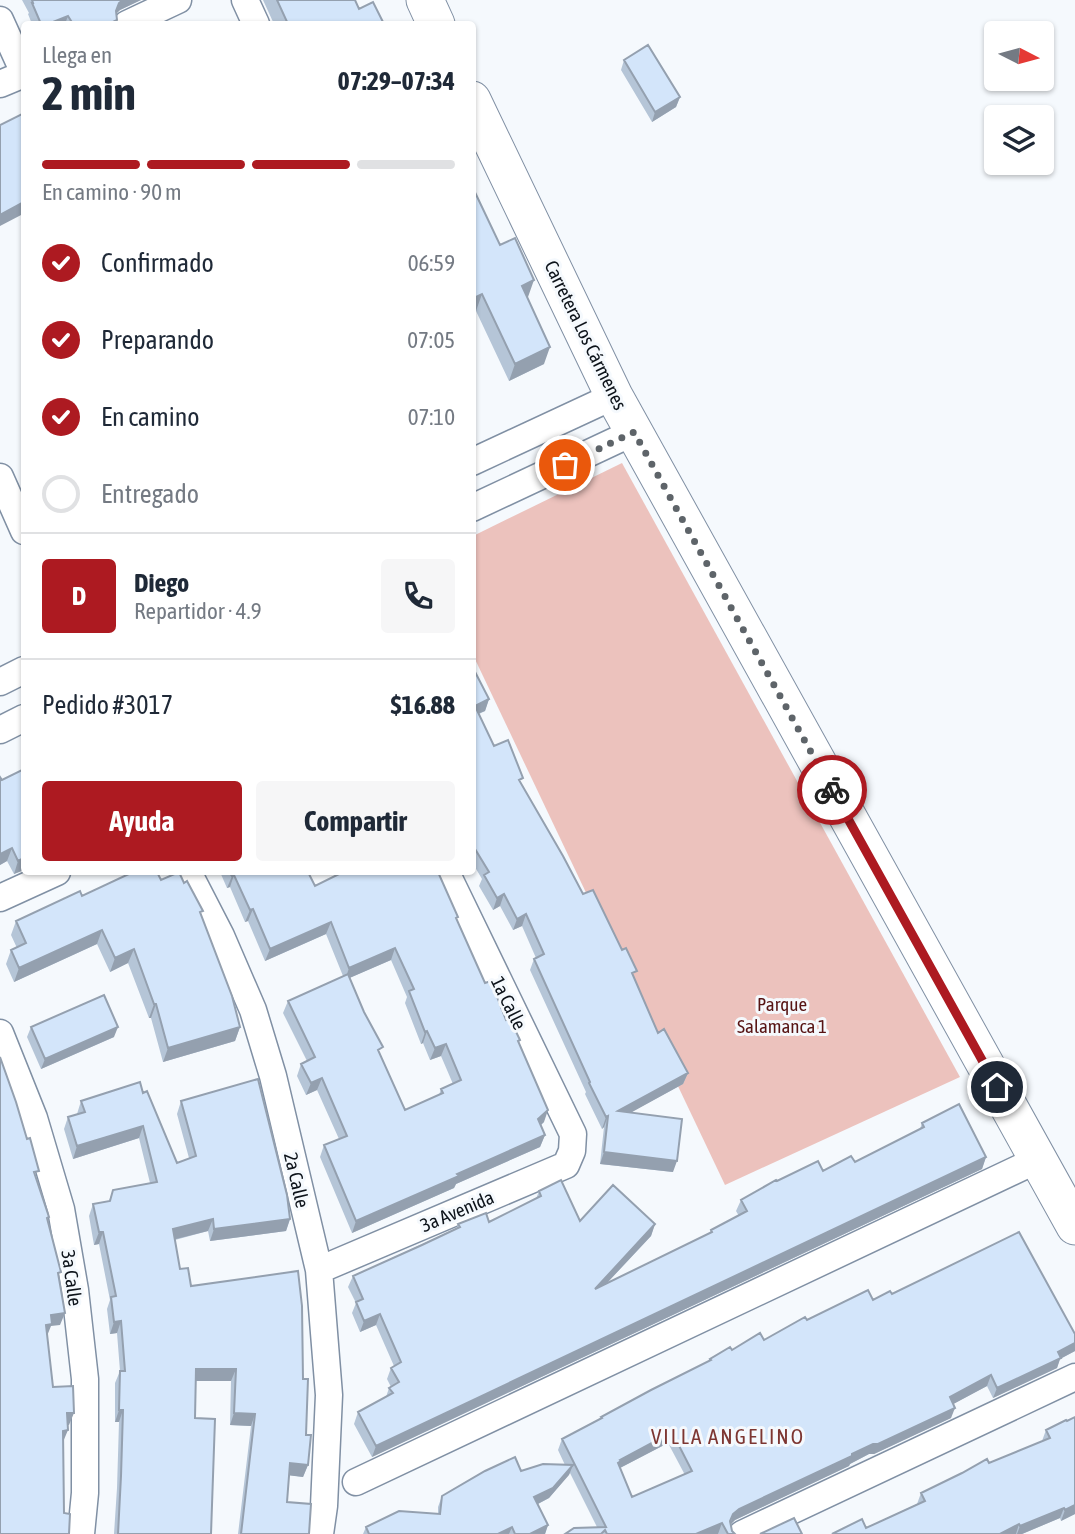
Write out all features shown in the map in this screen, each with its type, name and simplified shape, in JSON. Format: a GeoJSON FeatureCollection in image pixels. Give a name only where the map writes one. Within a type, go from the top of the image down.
{"type":"FeatureCollection","features":[{"type":"Feature","properties":{"kind":"main road"},"geometry":{"type":"LineString","coordinates":[[425,0],[435,21]]}},
{"type":"Feature","properties":{"kind":"main road","name":"Carretera Los Cármenes"},"geometry":{"type":"LineString","coordinates":[[476,108],[614,396],[1075,1226]]}},
{"type":"Feature","properties":{"kind":"street"},"geometry":{"type":"LineString","coordinates":[[133,21],[178,0]]}},
{"type":"Feature","properties":{"kind":"street"},"geometry":{"type":"LineString","coordinates":[[245,0],[255,21]]}},
{"type":"Feature","properties":{"kind":"street"},"geometry":{"type":"LineString","coordinates":[[0,20],[21,66]]}},
{"type":"Feature","properties":{"kind":"street"},"geometry":{"type":"LineString","coordinates":[[0,84],[21,74]]}},
{"type":"Feature","properties":{"kind":"street"},"geometry":{"type":"LineString","coordinates":[[476,460],[614,396]]}},
{"type":"Feature","properties":{"kind":"street"},"geometry":{"type":"LineString","coordinates":[[476,506],[634,432]]}},
{"type":"Feature","properties":{"kind":"street"},"geometry":{"type":"LineString","coordinates":[[0,477],[21,524]]}},
{"type":"Feature","properties":{"kind":"street"},"geometry":{"type":"LineString","coordinates":[[0,682],[21,672]]}},
{"type":"Feature","properties":{"kind":"street"},"geometry":{"type":"LineString","coordinates":[[0,730],[21,720]]}},
{"type":"Feature","properties":{"kind":"street"},"geometry":{"type":"LineString","coordinates":[[0,898],[50,875]]}},
{"type":"Feature","properties":{"kind":"street","name":"2a Calle"},"geometry":{"type":"LineString","coordinates":[[190,875],[221,936],[253,1010],[273,1076],[319,1270],[329,1395],[324,1507],[320,1534]]}},
{"type":"Feature","properties":{"kind":"street","name":"1a Calle"},"geometry":{"type":"LineString","coordinates":[[447,875],[573,1134]]}},
{"type":"Feature","properties":{"kind":"street","name":"3a Calle"},"geometry":{"type":"LineString","coordinates":[[0,1033],[34,1118],[61,1209],[75,1290],[85,1379],[85,1493],[81,1534]]}},
{"type":"Feature","properties":{"kind":"street","name":"3a Avenida"},"geometry":{"type":"LineString","coordinates":[[319,1270],[566,1165],[572,1151],[573,1134]]}},
{"type":"Feature","properties":{"kind":"street"},"geometry":{"type":"LineString","coordinates":[[356,1482],[1037,1160]]}},
{"type":"Feature","properties":{"kind":"street"},"geometry":{"type":"LineString","coordinates":[[742,1534],[1075,1377]]}},
{"type":"Feature","properties":{"kind":"street","name":"2a Calle"},"geometry":{"type":"LineString","coordinates":[[324,1507],[336,1534]]}},
{"type":"Feature","properties":{"kind":"green space","name":"Parque Salamanca 1"},"geometry":{"type":"Polygon","coordinates":[[[622,463],[960,1077],[725,1185],[476,661],[476,535],[622,463]]]}},
{"type":"Feature","properties":{"kind":"building"},"geometry":{"type":"Polygon","coordinates":[[[32,0],[123,0],[119,3],[115,21],[71,21],[68,16],[56,21],[40,21],[32,0]]]}},
{"type":"Feature","properties":{"kind":"building"},"geometry":{"type":"Polygon","coordinates":[[[277,0],[355,0],[359,9],[373,2],[382,21],[287,21],[277,0]]]}},
{"type":"Feature","properties":{"kind":"building"},"geometry":{"type":"Polygon","coordinates":[[[648,45],[680,97],[655,112],[624,60],[648,45]]]}},
{"type":"Feature","properties":{"kind":"building"},"geometry":{"type":"Polygon","coordinates":[[[21,114],[21,204],[0,215],[0,125],[21,114]]]}},
{"type":"Feature","properties":{"kind":"building"},"geometry":{"type":"Polygon","coordinates":[[[476,194],[500,245],[515,238],[534,280],[522,286],[550,347],[515,364],[482,294],[476,297],[476,194]]]}},
{"type":"Feature","properties":{"kind":"building"},"geometry":{"type":"Polygon","coordinates":[[[476,674],[489,699],[476,706],[476,674]]]}},
{"type":"Feature","properties":{"kind":"building"},"geometry":{"type":"Polygon","coordinates":[[[476,708],[494,746],[508,740],[523,778],[519,780],[583,894],[593,890],[622,950],[626,948],[637,971],[632,973],[658,1033],[664,1029],[688,1073],[618,1111],[682,1119],[677,1161],[604,1152],[608,1116],[606,1117],[589,1083],[534,959],[544,954],[526,914],[517,919],[504,894],[497,898],[484,875],[489,872],[476,851],[476,708]]]}},
{"type":"Feature","properties":{"kind":"building"},"geometry":{"type":"Polygon","coordinates":[[[21,770],[21,860],[18,861],[12,848],[0,854],[0,777],[2,780],[21,770]]]}},
{"type":"Feature","properties":{"kind":"building"},"geometry":{"type":"Polygon","coordinates":[[[127,875],[158,875],[161,880],[180,875],[184,883],[187,881],[203,911],[200,912],[232,996],[240,1027],[168,1048],[156,1004],[134,949],[115,958],[102,930],[19,968],[11,950],[26,943],[16,921],[80,891],[82,896],[127,875]]]}},
{"type":"Feature","properties":{"kind":"building"},"geometry":{"type":"Polygon","coordinates":[[[234,875],[310,875],[315,886],[337,875],[439,875],[485,983],[491,981],[506,1020],[510,1019],[520,1040],[518,1041],[548,1110],[538,1119],[545,1135],[356,1221],[324,1145],[347,1136],[322,1078],[311,1083],[301,1064],[315,1057],[288,1001],[348,974],[383,1047],[378,1050],[405,1110],[443,1093],[441,1089],[461,1080],[446,1044],[435,1048],[427,1031],[425,1032],[409,991],[414,989],[395,948],[349,968],[331,922],[270,949],[253,909],[250,910],[234,875]]]}},
{"type":"Feature","properties":{"kind":"building"},"geometry":{"type":"Polygon","coordinates":[[[104,995],[118,1027],[45,1059],[31,1027],[104,995]]]}},
{"type":"Feature","properties":{"kind":"building"},"geometry":{"type":"Polygon","coordinates":[[[0,1057],[27,1139],[30,1138],[39,1171],[34,1172],[49,1217],[47,1218],[61,1272],[58,1273],[65,1313],[51,1315],[52,1324],[46,1325],[53,1387],[73,1386],[74,1413],[67,1413],[68,1430],[63,1431],[64,1513],[70,1514],[69,1534],[0,1534],[0,1057]]]}},
{"type":"Feature","properties":{"kind":"building"},"geometry":{"type":"Polygon","coordinates":[[[258,1079],[287,1195],[290,1219],[214,1229],[213,1219],[173,1229],[180,1269],[188,1268],[191,1286],[298,1271],[302,1306],[303,1379],[308,1379],[306,1435],[311,1435],[308,1465],[290,1463],[287,1502],[311,1504],[309,1534],[241,1534],[255,1414],[234,1413],[236,1369],[196,1369],[195,1418],[215,1419],[211,1534],[118,1534],[123,1410],[119,1410],[120,1371],[125,1371],[121,1321],[114,1322],[111,1297],[116,1296],[103,1232],[99,1232],[93,1204],[110,1201],[113,1190],[157,1182],[143,1126],[77,1146],[68,1117],[85,1112],[81,1101],[140,1082],[143,1093],[147,1091],[177,1163],[196,1156],[181,1101],[258,1079]]]}},
{"type":"Feature","properties":{"kind":"building"},"geometry":{"type":"Polygon","coordinates":[[[959,1104],[986,1157],[376,1446],[358,1412],[393,1393],[389,1388],[399,1382],[391,1368],[401,1362],[380,1314],[364,1321],[356,1302],[363,1299],[353,1276],[460,1227],[458,1224],[486,1213],[489,1222],[541,1196],[539,1191],[561,1180],[580,1221],[613,1185],[655,1224],[595,1289],[712,1232],[711,1230],[747,1211],[741,1200],[776,1180],[818,1161],[823,1171],[851,1156],[855,1162],[924,1127],[922,1123],[959,1104]]]}},
{"type":"Feature","properties":{"kind":"building"},"geometry":{"type":"Polygon","coordinates":[[[1019,1232],[1075,1334],[1075,1343],[1058,1352],[1061,1358],[997,1388],[991,1375],[950,1397],[955,1408],[873,1444],[739,1509],[730,1521],[735,1534],[728,1534],[722,1523],[696,1534],[607,1534],[605,1530],[601,1534],[565,1534],[574,1528],[606,1527],[562,1439],[760,1333],[764,1340],[805,1317],[807,1320],[868,1290],[873,1300],[890,1291],[892,1294],[1019,1232]],[[672,1432],[618,1463],[632,1497],[692,1471],[672,1432]]]}},
{"type":"Feature","properties":{"kind":"building"},"geometry":{"type":"Polygon","coordinates":[[[1075,1417],[1075,1505],[1065,1510],[1064,1508],[1020,1526],[1019,1524],[1000,1534],[832,1534],[862,1519],[866,1528],[925,1501],[921,1493],[987,1459],[989,1463],[1050,1438],[1046,1430],[1075,1417]]]}},
{"type":"Feature","properties":{"kind":"building"},"geometry":{"type":"Polygon","coordinates":[[[515,1457],[521,1471],[543,1464],[573,1465],[553,1488],[534,1497],[548,1525],[530,1534],[515,1534],[512,1527],[498,1534],[369,1534],[366,1527],[399,1511],[440,1514],[442,1496],[515,1457]]]}},
{"type":"Feature","properties":{"kind":"building"},"geometry":{"type":"Polygon","coordinates":[[[794,1518],[802,1534],[760,1534],[794,1518]]]}},
{"type":"Feature","properties":{"kind":"way so far"},"geometry":{"type":"LineString","coordinates":[[565,465],[634,432],[832,790]]}},
{"type":"Feature","properties":{"kind":"district","name":"VILLA ANGELINO"},"geometry":{"type":"Point","coordinates":[728,1436]}},
{"type":"Feature","properties":{"kind":"route"},"geometry":{"type":"LineString","coordinates":[[832,790],[997,1087]]}}]}
